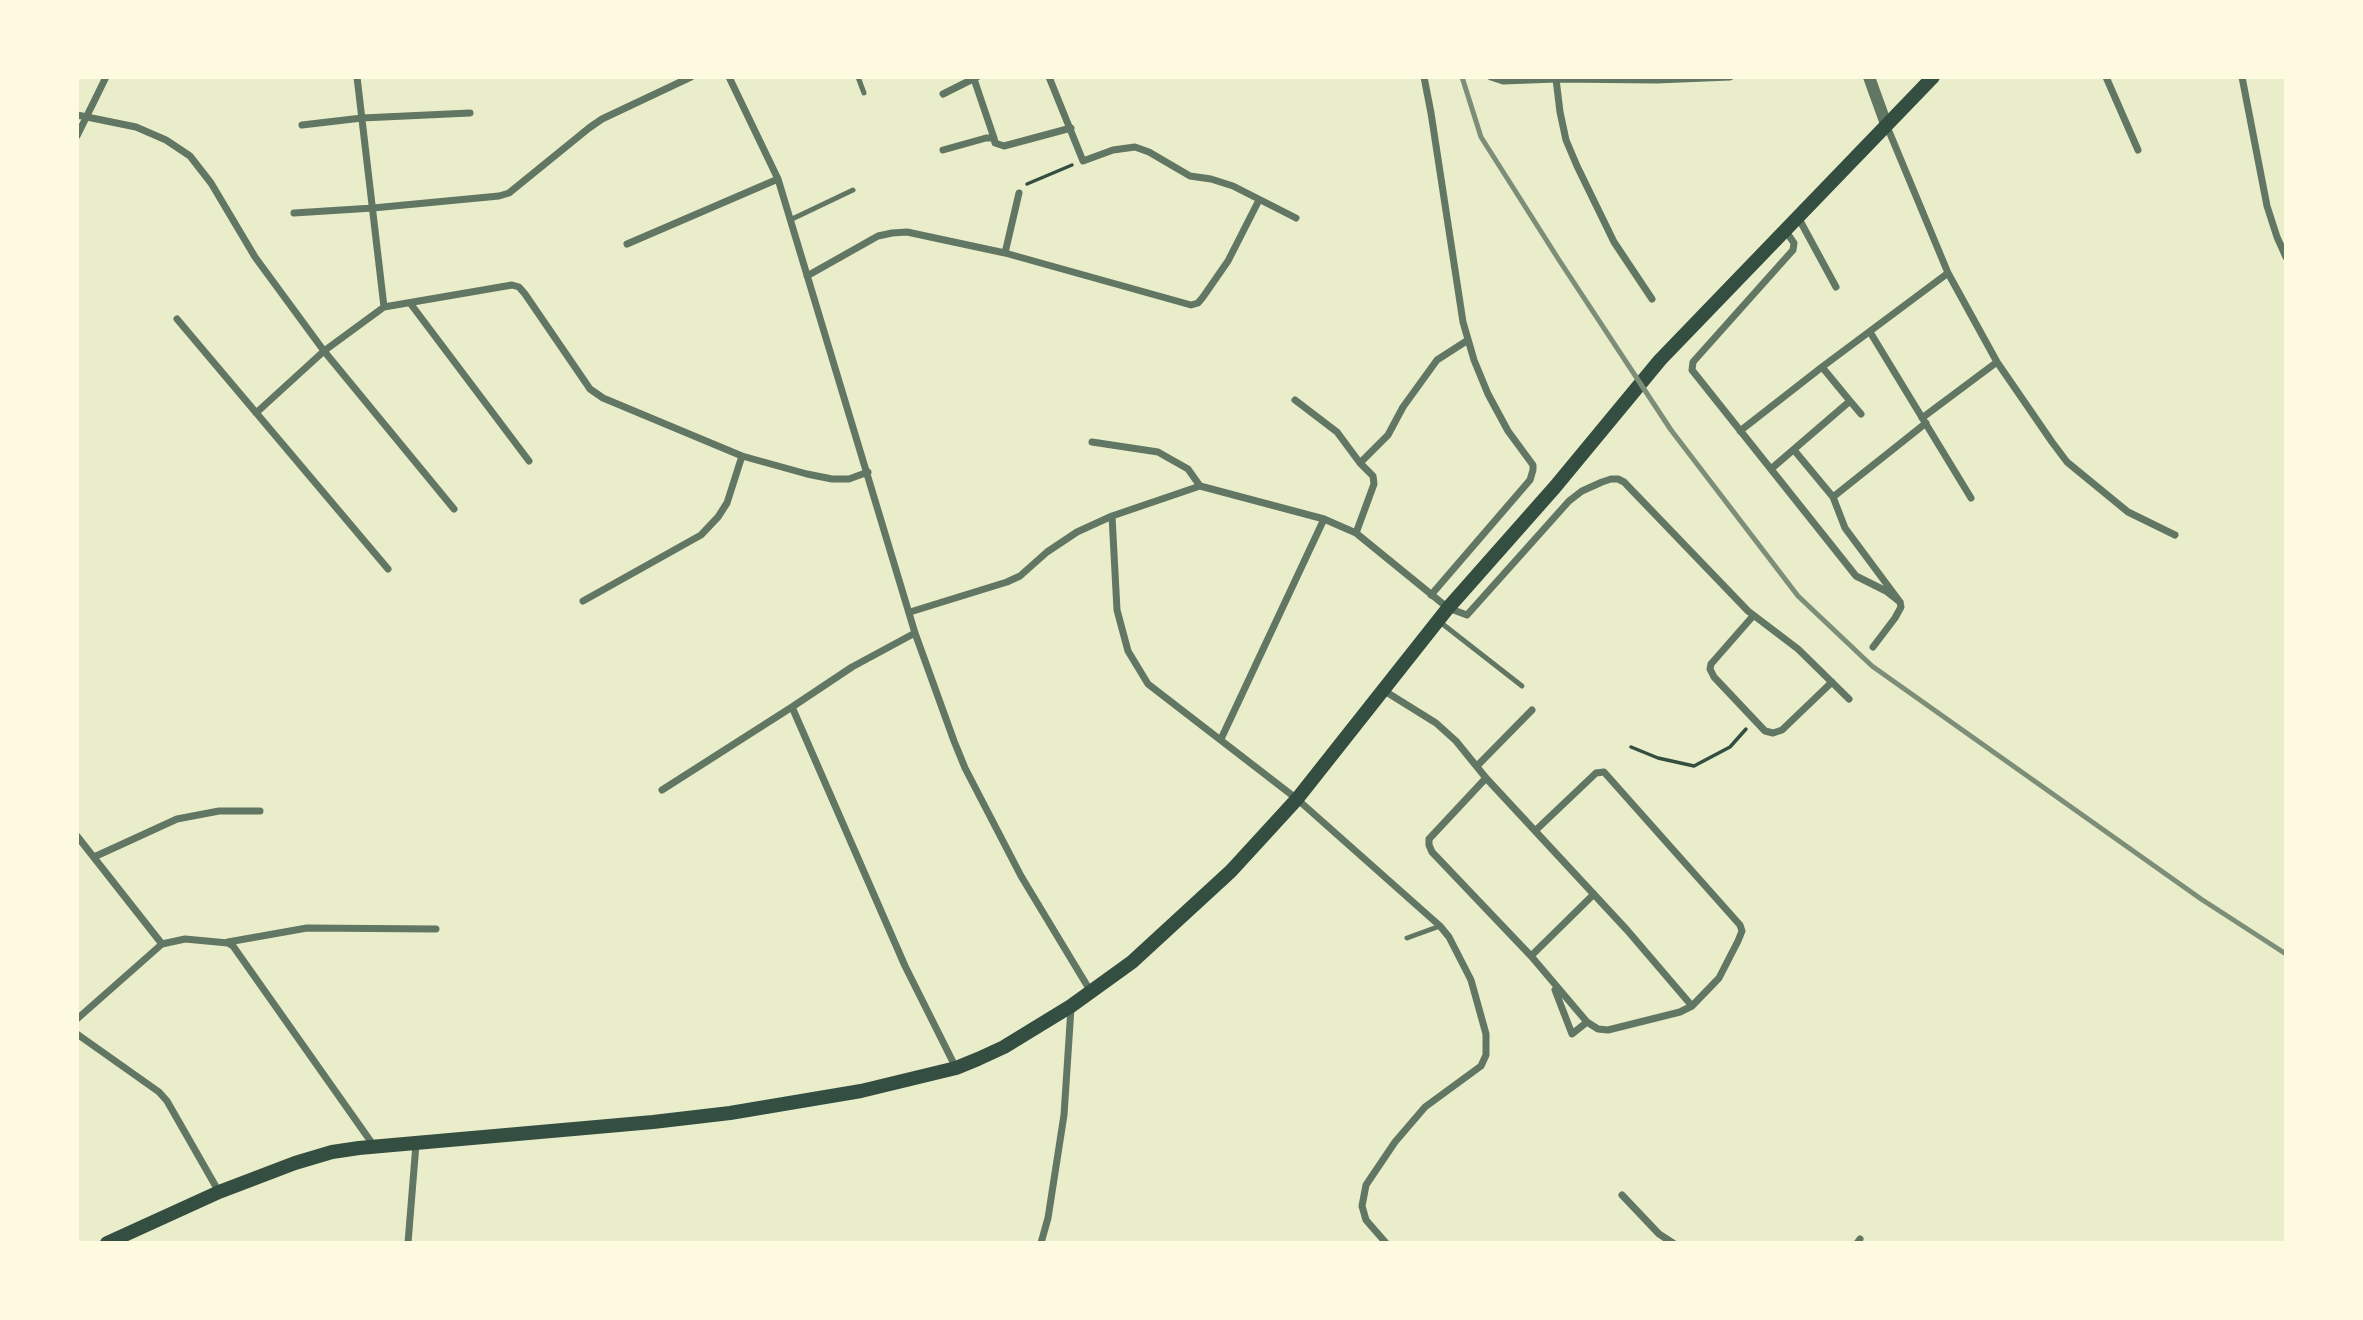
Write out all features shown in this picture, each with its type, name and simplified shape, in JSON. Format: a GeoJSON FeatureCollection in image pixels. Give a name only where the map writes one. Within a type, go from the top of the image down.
{"type":"FeatureCollection","features":[{"type":"Feature","properties":{"kind":"main road"},"geometry":{"type":"LineString","coordinates":[[107,1243],[219,1192],[332,1152],[730,1113],[861,1091],[956,1068],[1004,1047],[1071,1006],[1132,962],[1231,871],[1297,799],[1448,608],[1660,360],[1770,245],[1788,235],[1797,217],[1933,77]]}},
{"type":"Feature","properties":{"kind":"street"},"geometry":{"type":"LineString","coordinates":[[77,136],[106,77]]}},
{"type":"Feature","properties":{"kind":"street"},"geometry":{"type":"LineString","coordinates":[[357,77],[384,307]]}},
{"type":"Feature","properties":{"kind":"street"},"geometry":{"type":"LineString","coordinates":[[294,213],[373,208],[509,193],[595,123],[691,77]]}},
{"type":"Feature","properties":{"kind":"street"},"geometry":{"type":"LineString","coordinates":[[729,77],[778,179],[869,472],[915,633],[965,768],[1021,876],[1090,992]]}},
{"type":"Feature","properties":{"kind":"street"},"geometry":{"type":"LineString","coordinates":[[1049,77],[1083,161],[1113,150],[1135,147],[1149,152],[1190,176],[1233,186],[1296,218]]}},
{"type":"Feature","properties":{"kind":"street"},"geometry":{"type":"LineString","coordinates":[[1424,77],[1468,340],[1488,394],[1508,431],[1533,465],[1530,480],[1431,595]]}},
{"type":"Feature","properties":{"kind":"street"},"geometry":{"type":"LineString","coordinates":[[1491,77],[1503,81],[1730,77]]}},
{"type":"Feature","properties":{"kind":"street"},"geometry":{"type":"LineString","coordinates":[[1870,77],[1886,124],[1948,273],[1997,362],[2067,462],[2128,512],[2175,535]]}},
{"type":"Feature","properties":{"kind":"street"},"geometry":{"type":"LineString","coordinates":[[2106,77],[2137,150]]}},
{"type":"Feature","properties":{"kind":"street"},"geometry":{"type":"LineString","coordinates":[[2242,77],[2267,206],[2286,257]]}},
{"type":"Feature","properties":{"kind":"street"},"geometry":{"type":"LineString","coordinates":[[943,94],[976,78],[995,143],[1004,146],[1071,128]]}},
{"type":"Feature","properties":{"kind":"street"},"geometry":{"type":"LineString","coordinates":[[1556,79],[1563,126],[1577,166],[1614,242],[1653,299]]}},
{"type":"Feature","properties":{"kind":"street"},"geometry":{"type":"LineString","coordinates":[[302,125],[362,118],[470,113]]}},
{"type":"Feature","properties":{"kind":"street"},"geometry":{"type":"LineString","coordinates":[[77,115],[136,127],[166,140],[190,156],[211,183],[247,245],[324,351],[454,509]]}},
{"type":"Feature","properties":{"kind":"street"},"geometry":{"type":"LineString","coordinates":[[943,150],[979,139],[994,138]]}},
{"type":"Feature","properties":{"kind":"street"},"geometry":{"type":"LineString","coordinates":[[626,244],[778,179]]}},
{"type":"Feature","properties":{"kind":"street"},"geometry":{"type":"LineString","coordinates":[[1005,253],[1019,193]]}},
{"type":"Feature","properties":{"kind":"street"},"geometry":{"type":"LineString","coordinates":[[807,276],[878,236],[907,232],[1005,253],[1191,305],[1198,303],[1228,261],[1259,200]]}},
{"type":"Feature","properties":{"kind":"street"},"geometry":{"type":"LineString","coordinates":[[1797,217],[1836,287]]}},
{"type":"Feature","properties":{"kind":"street"},"geometry":{"type":"LineString","coordinates":[[1788,235],[1795,247],[1793,250],[1693,362],[1692,370],[1856,576],[1886,590],[1900,601]]}},
{"type":"Feature","properties":{"kind":"street"},"geometry":{"type":"LineString","coordinates":[[1741,431],[1948,273]]}},
{"type":"Feature","properties":{"kind":"street"},"geometry":{"type":"LineString","coordinates":[[256,413],[324,351],[384,307],[508,285],[519,288],[525,294],[595,394],[742,456],[832,479],[849,479],[869,472]]}},
{"type":"Feature","properties":{"kind":"street"},"geometry":{"type":"LineString","coordinates":[[410,303],[529,461]]}},
{"type":"Feature","properties":{"kind":"street"},"geometry":{"type":"LineString","coordinates":[[177,319],[388,569]]}},
{"type":"Feature","properties":{"kind":"street"},"geometry":{"type":"LineString","coordinates":[[1870,332],[1971,498]]}},
{"type":"Feature","properties":{"kind":"street"},"geometry":{"type":"LineString","coordinates":[[1360,463],[1388,435],[1403,407],[1437,360],[1468,340]]}},
{"type":"Feature","properties":{"kind":"street"},"geometry":{"type":"LineString","coordinates":[[1833,497],[1997,362]]}},
{"type":"Feature","properties":{"kind":"street"},"geometry":{"type":"LineString","coordinates":[[1822,367],[1861,414]]}},
{"type":"Feature","properties":{"kind":"street"},"geometry":{"type":"LineString","coordinates":[[1295,400],[1337,432],[1373,476],[1374,484],[1356,533]]}},
{"type":"Feature","properties":{"kind":"street"},"geometry":{"type":"LineString","coordinates":[[1771,469],[1850,401]]}},
{"type":"Feature","properties":{"kind":"street"},"geometry":{"type":"LineString","coordinates":[[1092,442],[1158,452],[1188,468],[1200,486]]}},
{"type":"Feature","properties":{"kind":"street"},"geometry":{"type":"LineString","coordinates":[[1794,450],[1833,497],[1845,528],[1900,601],[1899,611],[1873,647]]}},
{"type":"Feature","properties":{"kind":"street"},"geometry":{"type":"LineString","coordinates":[[583,601],[701,535],[727,503],[742,456]]}},
{"type":"Feature","properties":{"kind":"street"},"geometry":{"type":"LineString","coordinates":[[910,612],[1007,582],[1020,576],[1047,552],[1077,532],[1112,516],[1200,486],[1324,519],[1356,533],[1448,608],[1463,615],[1469,614],[1569,501],[1582,491],[1611,479],[1624,482],[1753,616],[1798,649],[1849,699]]}},
{"type":"Feature","properties":{"kind":"street"},"geometry":{"type":"LineString","coordinates":[[1112,516],[1117,610],[1128,651],[1148,684],[1297,799],[1440,926],[1449,937],[1471,980],[1486,1034],[1486,1055],[1480,1066],[1425,1107],[1395,1142],[1366,1185],[1362,1206],[1366,1220],[1387,1243]]}},
{"type":"Feature","properties":{"kind":"street"},"geometry":{"type":"LineString","coordinates":[[1221,739],[1324,519]]}},
{"type":"Feature","properties":{"kind":"street"},"geometry":{"type":"LineString","coordinates":[[1753,616],[1711,664],[1710,669],[1714,677],[1765,731],[1773,733],[1782,730],[1832,682]]}},
{"type":"Feature","properties":{"kind":"street"},"geometry":{"type":"LineString","coordinates":[[662,790],[852,667],[915,633]]}},
{"type":"Feature","properties":{"kind":"street"},"geometry":{"type":"LineString","coordinates":[[1383,690],[1436,723],[1457,741],[1486,778],[1594,894],[1692,1006]]}},
{"type":"Feature","properties":{"kind":"street"},"geometry":{"type":"LineString","coordinates":[[792,707],[905,966],[956,1068]]}},
{"type":"Feature","properties":{"kind":"street"},"geometry":{"type":"LineString","coordinates":[[1477,766],[1532,710]]}},
{"type":"Feature","properties":{"kind":"street"},"geometry":{"type":"LineString","coordinates":[[1486,778],[1429,839],[1429,845],[1531,956],[1587,1022],[1598,1029],[1608,1030],[1680,1012],[1692,1006],[1719,978],[1738,941],[1741,925],[1604,772],[1596,773],[1536,830]]}},
{"type":"Feature","properties":{"kind":"street"},"geometry":{"type":"LineString","coordinates":[[94,858],[177,819],[219,811],[260,811]]}},
{"type":"Feature","properties":{"kind":"street"},"geometry":{"type":"LineString","coordinates":[[77,836],[162,944]]}},
{"type":"Feature","properties":{"kind":"street"},"geometry":{"type":"LineString","coordinates":[[1531,956],[1594,894]]}},
{"type":"Feature","properties":{"kind":"street"},"geometry":{"type":"LineString","coordinates":[[77,1019],[162,944],[185,939],[228,943],[307,928],[436,929]]}},
{"type":"Feature","properties":{"kind":"street"},"geometry":{"type":"LineString","coordinates":[[228,943],[233,946],[374,1146]]}},
{"type":"Feature","properties":{"kind":"street"},"geometry":{"type":"LineString","coordinates":[[1552,983],[1572,1034],[1587,1022]]}},
{"type":"Feature","properties":{"kind":"street"},"geometry":{"type":"LineString","coordinates":[[1041,1243],[1048,1218],[1064,1115],[1071,1006]]}},
{"type":"Feature","properties":{"kind":"street"},"geometry":{"type":"LineString","coordinates":[[77,1034],[159,1092],[167,1101],[219,1192]]}},
{"type":"Feature","properties":{"kind":"street"},"geometry":{"type":"LineString","coordinates":[[408,1243],[416,1144]]}},
{"type":"Feature","properties":{"kind":"street"},"geometry":{"type":"LineString","coordinates":[[1622,1195],[1659,1234],[1673,1243]]}},
{"type":"Feature","properties":{"kind":"lane"},"geometry":{"type":"LineString","coordinates":[[858,77],[864,93]]}},
{"type":"Feature","properties":{"kind":"lane"},"geometry":{"type":"LineString","coordinates":[[790,220],[853,190]]}},
{"type":"Feature","properties":{"kind":"lane"},"geometry":{"type":"LineString","coordinates":[[1438,621],[1522,686]]}},
{"type":"Feature","properties":{"kind":"lane"},"geometry":{"type":"LineString","coordinates":[[1407,938],[1440,926]]}},
{"type":"Feature","properties":{"kind":"path"},"geometry":{"type":"LineString","coordinates":[[1019,193],[1027,184],[1083,161]]}},
{"type":"Feature","properties":{"kind":"path"},"geometry":{"type":"LineString","coordinates":[[1631,747],[1658,758],[1695,766],[1730,747],[1755,719]]}},
{"type":"Feature","properties":{"kind":"railway"},"geometry":{"type":"LineString","coordinates":[[1462,77],[1481,137],[1559,260],[1671,430],[1798,596],[1872,666],[2201,899],[2286,954]]}}]}
